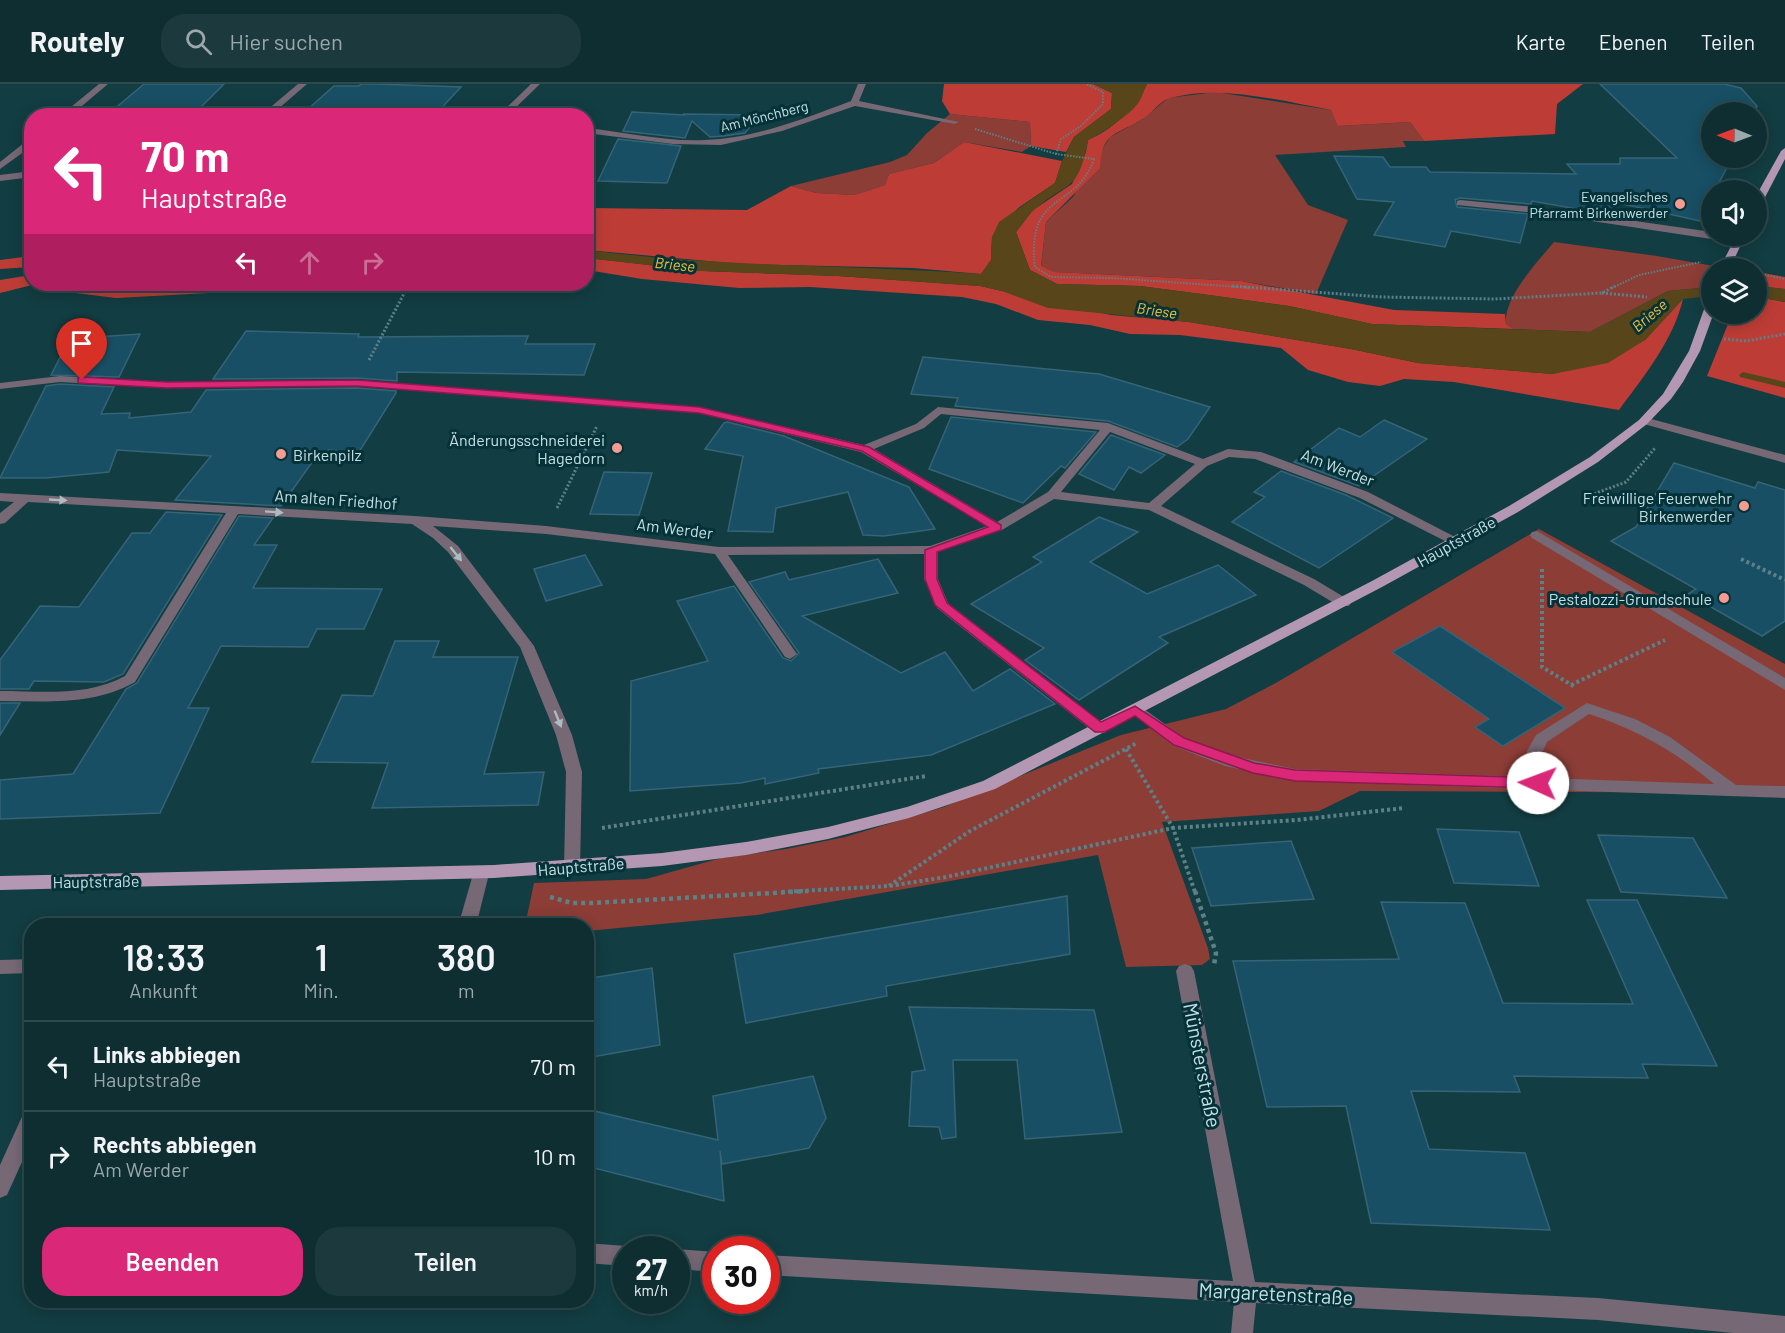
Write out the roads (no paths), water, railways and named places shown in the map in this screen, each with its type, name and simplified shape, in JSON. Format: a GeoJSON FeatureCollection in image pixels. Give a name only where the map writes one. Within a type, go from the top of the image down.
{"type":"FeatureCollection","features":[{"type":"Feature","properties":{"kind":"main road"},"geometry":{"type":"LineString","coordinates":[[1767,185],[1785,151]]}},
{"type":"Feature","properties":{"kind":"main road","name":"Hauptstraße"},"geometry":{"type":"LineString","coordinates":[[0,883],[481,874],[572,868],[766,845],[842,830],[905,814],[989,785],[1100,729],[1344,603],[1546,490],[1599,455],[1644,421],[1671,390],[1703,334],[1706,324]]}},
{"type":"Feature","properties":{"kind":"street"},"geometry":{"type":"LineString","coordinates":[[74,108],[104,84]]}},
{"type":"Feature","properties":{"kind":"street"},"geometry":{"type":"LineString","coordinates":[[274,108],[303,84]]}},
{"type":"Feature","properties":{"kind":"street"},"geometry":{"type":"LineString","coordinates":[[510,108],[536,84]]}},
{"type":"Feature","properties":{"kind":"street"},"geometry":{"type":"LineString","coordinates":[[862,84],[854,104],[955,122]]}},
{"type":"Feature","properties":{"kind":"street","name":"Am Mönchberg"},"geometry":{"type":"LineString","coordinates":[[594,131],[701,143],[722,141],[798,123],[854,104]]}},
{"type":"Feature","properties":{"kind":"street"},"geometry":{"type":"LineString","coordinates":[[0,166],[24,147]]}},
{"type":"Feature","properties":{"kind":"street"},"geometry":{"type":"LineString","coordinates":[[0,178],[24,175]]}},
{"type":"Feature","properties":{"kind":"street"},"geometry":{"type":"LineString","coordinates":[[1460,203],[1545,211],[1701,233]]}},
{"type":"Feature","properties":{"kind":"street"},"geometry":{"type":"LineString","coordinates":[[0,386],[60,379],[167,385],[357,383],[609,401],[699,410],[866,449],[997,527]]}},
{"type":"Feature","properties":{"kind":"street"},"geometry":{"type":"LineString","coordinates":[[866,449],[920,426],[938,410],[1108,427],[1203,463]]}},
{"type":"Feature","properties":{"kind":"street"},"geometry":{"type":"LineString","coordinates":[[1644,421],[1785,459]]}},
{"type":"Feature","properties":{"kind":"street","name":"Am Werder"},"geometry":{"type":"LineString","coordinates":[[415,520],[546,530],[719,551],[931,550],[997,527],[1052,495],[1108,427]]}},
{"type":"Feature","properties":{"kind":"street","name":"Am Werder"},"geometry":{"type":"LineString","coordinates":[[1152,507],[1203,463],[1228,453],[1257,455],[1364,495],[1456,541]]}},
{"type":"Feature","properties":{"kind":"street"},"geometry":{"type":"LineString","coordinates":[[1052,495],[1152,507],[1309,582],[1344,603]]}},
{"type":"Feature","properties":{"kind":"street","name":"Am alten Friedhof"},"geometry":{"type":"LineString","coordinates":[[0,497],[415,520],[438,535],[453,549],[527,646],[564,735],[574,772],[572,868]]}},
{"type":"Feature","properties":{"kind":"street"},"geometry":{"type":"LineString","coordinates":[[0,520],[27,498]]}},
{"type":"Feature","properties":{"kind":"street"},"geometry":{"type":"LineString","coordinates":[[0,696],[97,694],[118,688],[130,679],[235,509]]}},
{"type":"Feature","properties":{"kind":"street"},"geometry":{"type":"LineString","coordinates":[[1540,537],[1785,685]]}},
{"type":"Feature","properties":{"kind":"street"},"geometry":{"type":"LineString","coordinates":[[931,550],[931,579],[942,605],[1100,729]]}},
{"type":"Feature","properties":{"kind":"street"},"geometry":{"type":"LineString","coordinates":[[719,551],[789,654]]}},
{"type":"Feature","properties":{"kind":"street"},"geometry":{"type":"LineString","coordinates":[[1538,783],[1535,751],[1541,739],[1587,708],[1627,720],[1665,740],[1699,762],[1732,790]]}},
{"type":"Feature","properties":{"kind":"street"},"geometry":{"type":"LineString","coordinates":[[1135,710],[1179,742],[1225,760],[1295,776],[1785,792]]}},
{"type":"Feature","properties":{"kind":"street"},"geometry":{"type":"LineString","coordinates":[[469,918],[481,874]]}},
{"type":"Feature","properties":{"kind":"street"},"geometry":{"type":"LineString","coordinates":[[0,967],[24,966]]}},
{"type":"Feature","properties":{"kind":"street","name":"Münsterstraße"},"geometry":{"type":"LineString","coordinates":[[1185,971],[1246,1292],[1242,1333]]}},
{"type":"Feature","properties":{"kind":"street"},"geometry":{"type":"LineString","coordinates":[[0,1188],[24,1134]]}},
{"type":"Feature","properties":{"kind":"street"},"geometry":{"type":"LineString","coordinates":[[594,1254],[612,1255]]}},
{"type":"Feature","properties":{"kind":"street","name":"Margaretenstraße"},"geometry":{"type":"LineString","coordinates":[[780,1265],[1246,1292],[1598,1309],[1785,1327]]}},
{"type":"Feature","properties":{"kind":"water","name":"Briese"},"geometry":{"type":"Polygon","coordinates":[[[1093,84],[1147,84],[1139,102],[1129,112],[1108,129],[1088,140],[1080,170],[1070,184],[1034,210],[1016,232],[1030,270],[1057,284],[1140,286],[1289,306],[1372,324],[1590,332],[1668,291],[1701,288],[1701,297],[1683,299],[1645,340],[1608,363],[1553,374],[1418,363],[1351,349],[1189,322],[1048,308],[1002,291],[980,286],[838,276],[702,271],[594,259],[594,251],[735,263],[981,274],[991,260],[992,237],[999,222],[1055,183],[1062,161],[1074,137],[1111,109],[1112,93],[1093,84]]]}},
{"type":"Feature","properties":{"kind":"water"},"geometry":{"type":"Polygon","coordinates":[[[1767,287],[1785,289],[1785,302],[1767,299],[1767,287]]]}},
{"type":"Feature","properties":{"kind":"waterway"},"geometry":{"type":"LineString","coordinates":[[1743,375],[1785,385]]}},
{"type":"Feature","properties":{"kind":"place","name":"Evangelisches Pfarramt Birkenwerder"},"geometry":{"type":"Point","coordinates":[1680,204]}},
{"type":"Feature","properties":{"kind":"place","name":"Änderungsschneiderei Hagedorn"},"geometry":{"type":"Point","coordinates":[617,448]}},
{"type":"Feature","properties":{"kind":"place","name":"Birkenpilz"},"geometry":{"type":"Point","coordinates":[281,454]}},
{"type":"Feature","properties":{"kind":"place","name":"Freiwillige Feuerwehr Birkenwerder"},"geometry":{"type":"Point","coordinates":[1744,506]}},
{"type":"Feature","properties":{"kind":"place","name":"Pestalozzi-Grundschule"},"geometry":{"type":"Point","coordinates":[1724,598]}}]}
